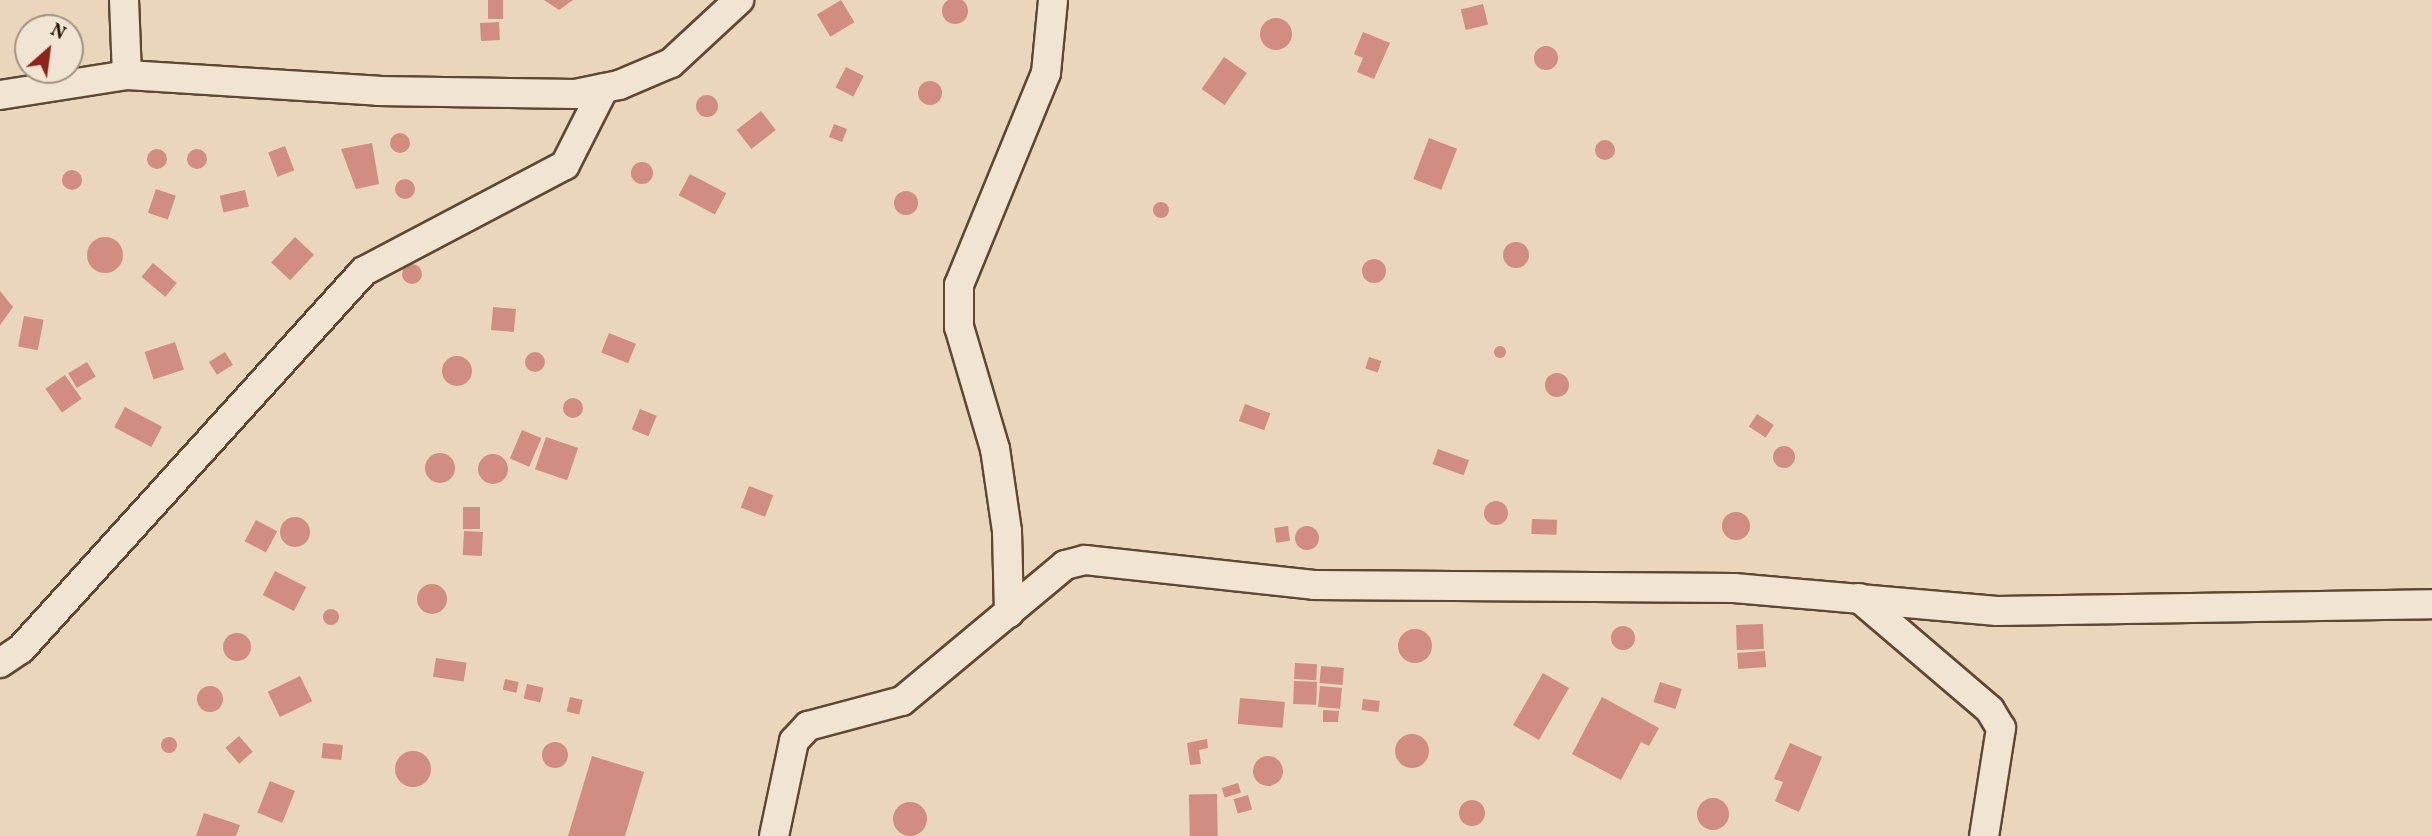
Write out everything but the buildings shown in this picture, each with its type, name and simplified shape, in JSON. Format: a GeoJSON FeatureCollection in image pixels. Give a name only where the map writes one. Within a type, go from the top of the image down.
{"type":"FeatureCollection","features":[{"type":"Feature","properties":{"kind":"street"},"geometry":{"type":"LineString","coordinates":[[124,0],[127,75]]}},
{"type":"Feature","properties":{"kind":"street"},"geometry":{"type":"LineString","coordinates":[[0,94],[127,75],[378,90],[575,94],[604,88],[671,63],[739,0]]}},
{"type":"Feature","properties":{"kind":"street"},"geometry":{"type":"LineString","coordinates":[[1009,613],[1007,531],[995,449],[959,327],[959,285],[1046,73],[1053,0]]}},
{"type":"Feature","properties":{"kind":"street"},"geometry":{"type":"LineString","coordinates":[[0,663],[21,649],[364,271],[565,165],[604,88]]}},
{"type":"Feature","properties":{"kind":"street"},"geometry":{"type":"LineString","coordinates":[[774,836],[794,741],[808,726],[902,702],[1065,565],[1085,560],[1314,586],[1734,588],[1997,611],[2432,604]]}},
{"type":"Feature","properties":{"kind":"street"},"geometry":{"type":"LineString","coordinates":[[1859,598],[1982,702],[2001,728],[1984,836]]}}]}
